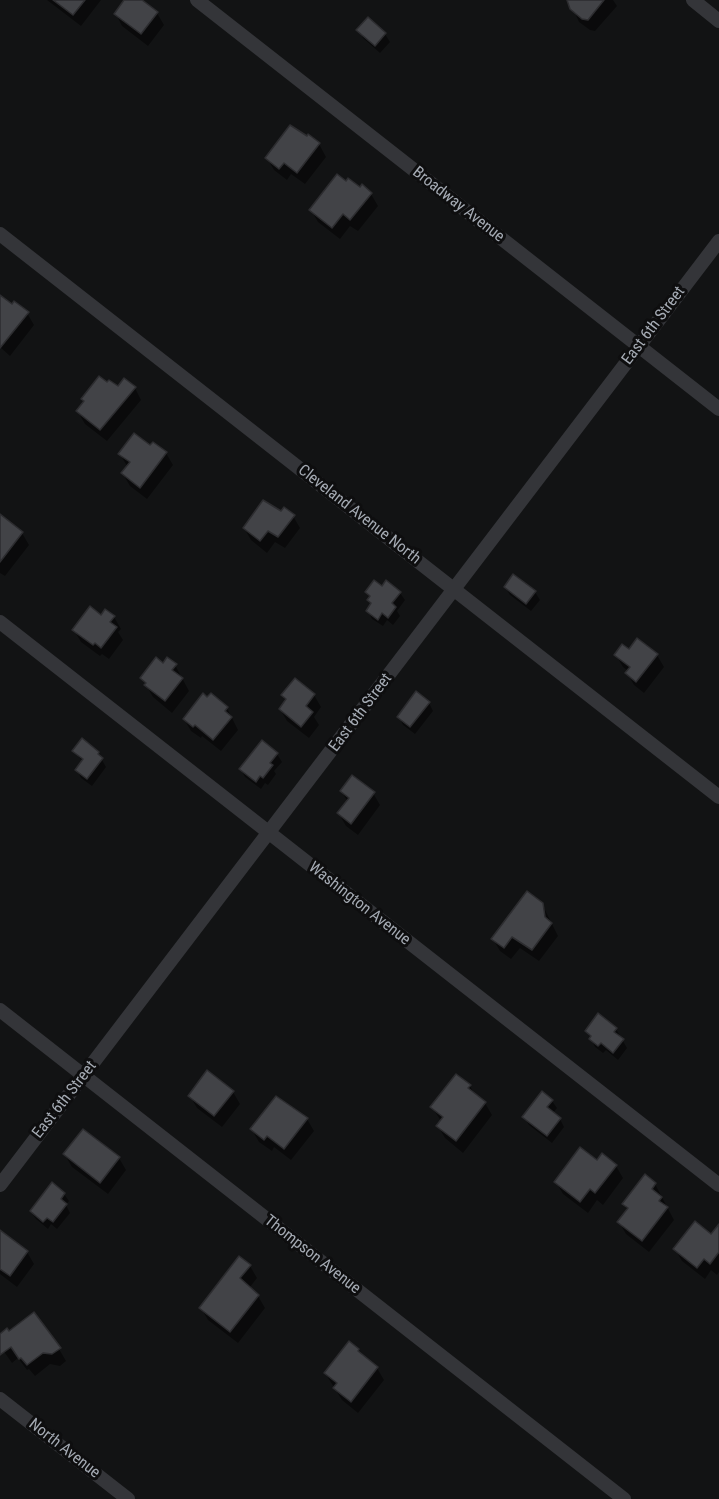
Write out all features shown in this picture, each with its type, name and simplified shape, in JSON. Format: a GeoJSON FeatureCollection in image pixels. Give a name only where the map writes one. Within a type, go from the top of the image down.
{"type":"FeatureCollection","features":[{"type":"Feature","properties":{"kind":"street","name":"Broadway Avenue"},"geometry":{"type":"LineString","coordinates":[[197,0],[719,409]]}},
{"type":"Feature","properties":{"kind":"street"},"geometry":{"type":"LineString","coordinates":[[693,0],[719,21]]}},
{"type":"Feature","properties":{"kind":"street","name":"Cleveland Avenue North"},"geometry":{"type":"LineString","coordinates":[[0,234],[719,796]]}},
{"type":"Feature","properties":{"kind":"street","name":"East 6th Street"},"geometry":{"type":"LineString","coordinates":[[0,1185],[719,241]]}},
{"type":"Feature","properties":{"kind":"street","name":"Washington Avenue"},"geometry":{"type":"LineString","coordinates":[[0,622],[719,1185]]}},
{"type":"Feature","properties":{"kind":"street","name":"Thompson Avenue"},"geometry":{"type":"LineString","coordinates":[[0,1010],[624,1499]]}},
{"type":"Feature","properties":{"kind":"street","name":"North Avenue"},"geometry":{"type":"LineString","coordinates":[[0,1399],[128,1499]]}},
{"type":"Feature","properties":{"kind":"building"},"geometry":{"type":"Polygon","coordinates":[[[53,0],[85,0],[73,15],[53,0]]]}},
{"type":"Feature","properties":{"kind":"building"},"geometry":{"type":"Polygon","coordinates":[[[124,0],[142,0],[158,12],[141,34],[114,14],[124,0]]]}},
{"type":"Feature","properties":{"kind":"building"},"geometry":{"type":"Polygon","coordinates":[[[567,0],[604,0],[588,20],[582,19],[570,9],[567,0]]]}},
{"type":"Feature","properties":{"kind":"building"},"geometry":{"type":"Polygon","coordinates":[[[368,17],[386,33],[375,46],[356,30],[368,17]]]}},
{"type":"Feature","properties":{"kind":"building"},"geometry":{"type":"Polygon","coordinates":[[[290,125],[320,143],[297,173],[284,163],[279,169],[265,158],[290,125]]]}},
{"type":"Feature","properties":{"kind":"building"},"geometry":{"type":"Polygon","coordinates":[[[337,174],[346,181],[348,178],[360,187],[362,184],[372,193],[350,220],[343,214],[332,228],[309,210],[337,174]]]}},
{"type":"Feature","properties":{"kind":"building"},"geometry":{"type":"Polygon","coordinates":[[[0,295],[12,304],[14,301],[29,312],[0,348],[0,295]]]}},
{"type":"Feature","properties":{"kind":"building"},"geometry":{"type":"Polygon","coordinates":[[[99,376],[118,386],[124,378],[136,387],[100,430],[76,411],[84,401],[81,399],[99,376]]]}},
{"type":"Feature","properties":{"kind":"building"},"geometry":{"type":"Polygon","coordinates":[[[134,433],[150,445],[153,442],[167,452],[140,488],[121,473],[130,462],[118,454],[134,433]]]}},
{"type":"Feature","properties":{"kind":"building"},"geometry":{"type":"Polygon","coordinates":[[[263,500],[281,511],[284,507],[295,515],[278,537],[268,531],[260,541],[243,528],[263,500]]]}},
{"type":"Feature","properties":{"kind":"building"},"geometry":{"type":"Polygon","coordinates":[[[0,514],[23,532],[0,562],[0,514]]]}},
{"type":"Feature","properties":{"kind":"building"},"geometry":{"type":"Polygon","coordinates":[[[513,574],[536,591],[526,604],[504,587],[513,574]]]}},
{"type":"Feature","properties":{"kind":"building"},"geometry":{"type":"Polygon","coordinates":[[[374,580],[382,586],[386,580],[401,592],[392,603],[396,607],[388,618],[382,613],[378,620],[366,611],[371,603],[367,600],[370,596],[365,592],[374,580]]]}},
{"type":"Feature","properties":{"kind":"building"},"geometry":{"type":"Polygon","coordinates":[[[90,606],[101,615],[105,609],[115,616],[110,622],[117,627],[101,648],[72,630],[90,606]]]}},
{"type":"Feature","properties":{"kind":"building"},"geometry":{"type":"Polygon","coordinates":[[[637,638],[658,654],[636,682],[625,673],[630,667],[614,655],[622,644],[629,649],[637,638]]]}},
{"type":"Feature","properties":{"kind":"building"},"geometry":{"type":"Polygon","coordinates":[[[156,657],[163,663],[167,657],[177,664],[172,670],[183,678],[165,701],[144,685],[146,683],[140,678],[156,657]]]}},
{"type":"Feature","properties":{"kind":"building"},"geometry":{"type":"Polygon","coordinates":[[[295,678],[315,694],[306,706],[313,712],[301,727],[279,709],[286,699],[281,695],[295,678]]]}},
{"type":"Feature","properties":{"kind":"building"},"geometry":{"type":"Polygon","coordinates":[[[416,691],[430,702],[410,727],[397,717],[416,691]]]}},
{"type":"Feature","properties":{"kind":"building"},"geometry":{"type":"Polygon","coordinates":[[[203,693],[207,697],[211,693],[228,707],[225,711],[232,717],[213,740],[195,725],[193,727],[183,719],[203,693]]]}},
{"type":"Feature","properties":{"kind":"building"},"geometry":{"type":"Polygon","coordinates":[[[82,738],[103,758],[87,779],[75,770],[83,759],[72,751],[82,738]]]}},
{"type":"Feature","properties":{"kind":"building"},"geometry":{"type":"Polygon","coordinates":[[[262,740],[278,753],[270,763],[273,765],[263,778],[260,776],[256,782],[239,769],[262,740]]]}},
{"type":"Feature","properties":{"kind":"building"},"geometry":{"type":"Polygon","coordinates":[[[352,775],[375,792],[351,824],[337,813],[349,798],[340,791],[352,775]]]}},
{"type":"Feature","properties":{"kind":"building"},"geometry":{"type":"Polygon","coordinates":[[[527,891],[543,903],[545,917],[552,923],[532,950],[512,937],[504,948],[491,939],[527,891]]]}},
{"type":"Feature","properties":{"kind":"building"},"geometry":{"type":"Polygon","coordinates":[[[598,1013],[617,1028],[614,1032],[624,1039],[613,1053],[601,1043],[598,1046],[589,1039],[591,1036],[585,1031],[598,1013]]]}},
{"type":"Feature","properties":{"kind":"building"},"geometry":{"type":"Polygon","coordinates":[[[207,1070],[234,1091],[214,1116],[188,1096],[207,1070]]]}},
{"type":"Feature","properties":{"kind":"building"},"geometry":{"type":"Polygon","coordinates":[[[456,1074],[471,1085],[468,1088],[486,1102],[456,1141],[436,1126],[443,1117],[430,1107],[456,1074]]]}},
{"type":"Feature","properties":{"kind":"building"},"geometry":{"type":"Polygon","coordinates":[[[542,1091],[553,1100],[547,1107],[561,1118],[547,1136],[522,1117],[542,1091]]]}},
{"type":"Feature","properties":{"kind":"building"},"geometry":{"type":"Polygon","coordinates":[[[276,1096],[308,1118],[284,1149],[267,1136],[264,1140],[250,1129],[276,1096]]]}},
{"type":"Feature","properties":{"kind":"building"},"geometry":{"type":"Polygon","coordinates":[[[83,1129],[120,1157],[100,1183],[63,1154],[83,1129]]]}},
{"type":"Feature","properties":{"kind":"building"},"geometry":{"type":"Polygon","coordinates":[[[580,1147],[597,1160],[602,1153],[617,1165],[595,1193],[590,1189],[580,1202],[554,1182],[580,1147]]]}},
{"type":"Feature","properties":{"kind":"building"},"geometry":{"type":"Polygon","coordinates":[[[645,1174],[656,1183],[652,1189],[662,1197],[659,1201],[668,1207],[642,1241],[617,1222],[628,1208],[622,1204],[645,1174]]]}},
{"type":"Feature","properties":{"kind":"building"},"geometry":{"type":"Polygon","coordinates":[[[52,1182],[65,1193],[61,1199],[67,1204],[53,1222],[47,1218],[43,1222],[30,1211],[52,1182]]]}},
{"type":"Feature","properties":{"kind":"building"},"geometry":{"type":"Polygon","coordinates":[[[695,1221],[711,1234],[719,1224],[719,1252],[710,1264],[704,1259],[697,1268],[673,1249],[695,1221]]]}},
{"type":"Feature","properties":{"kind":"building"},"geometry":{"type":"Polygon","coordinates":[[[0,1230],[28,1251],[10,1276],[0,1269],[0,1230]]]}},
{"type":"Feature","properties":{"kind":"building"},"geometry":{"type":"Polygon","coordinates":[[[239,1256],[251,1265],[240,1278],[259,1295],[230,1332],[199,1308],[239,1256]]]}},
{"type":"Feature","properties":{"kind":"building"},"geometry":{"type":"Polygon","coordinates":[[[34,1312],[61,1348],[52,1354],[43,1353],[27,1365],[21,1358],[19,1359],[11,1347],[0,1355],[0,1334],[7,1328],[9,1331],[34,1312]]]}},
{"type":"Feature","properties":{"kind":"building"},"geometry":{"type":"Polygon","coordinates":[[[349,1341],[378,1367],[351,1402],[333,1388],[337,1383],[324,1373],[349,1341]]]}}]}
